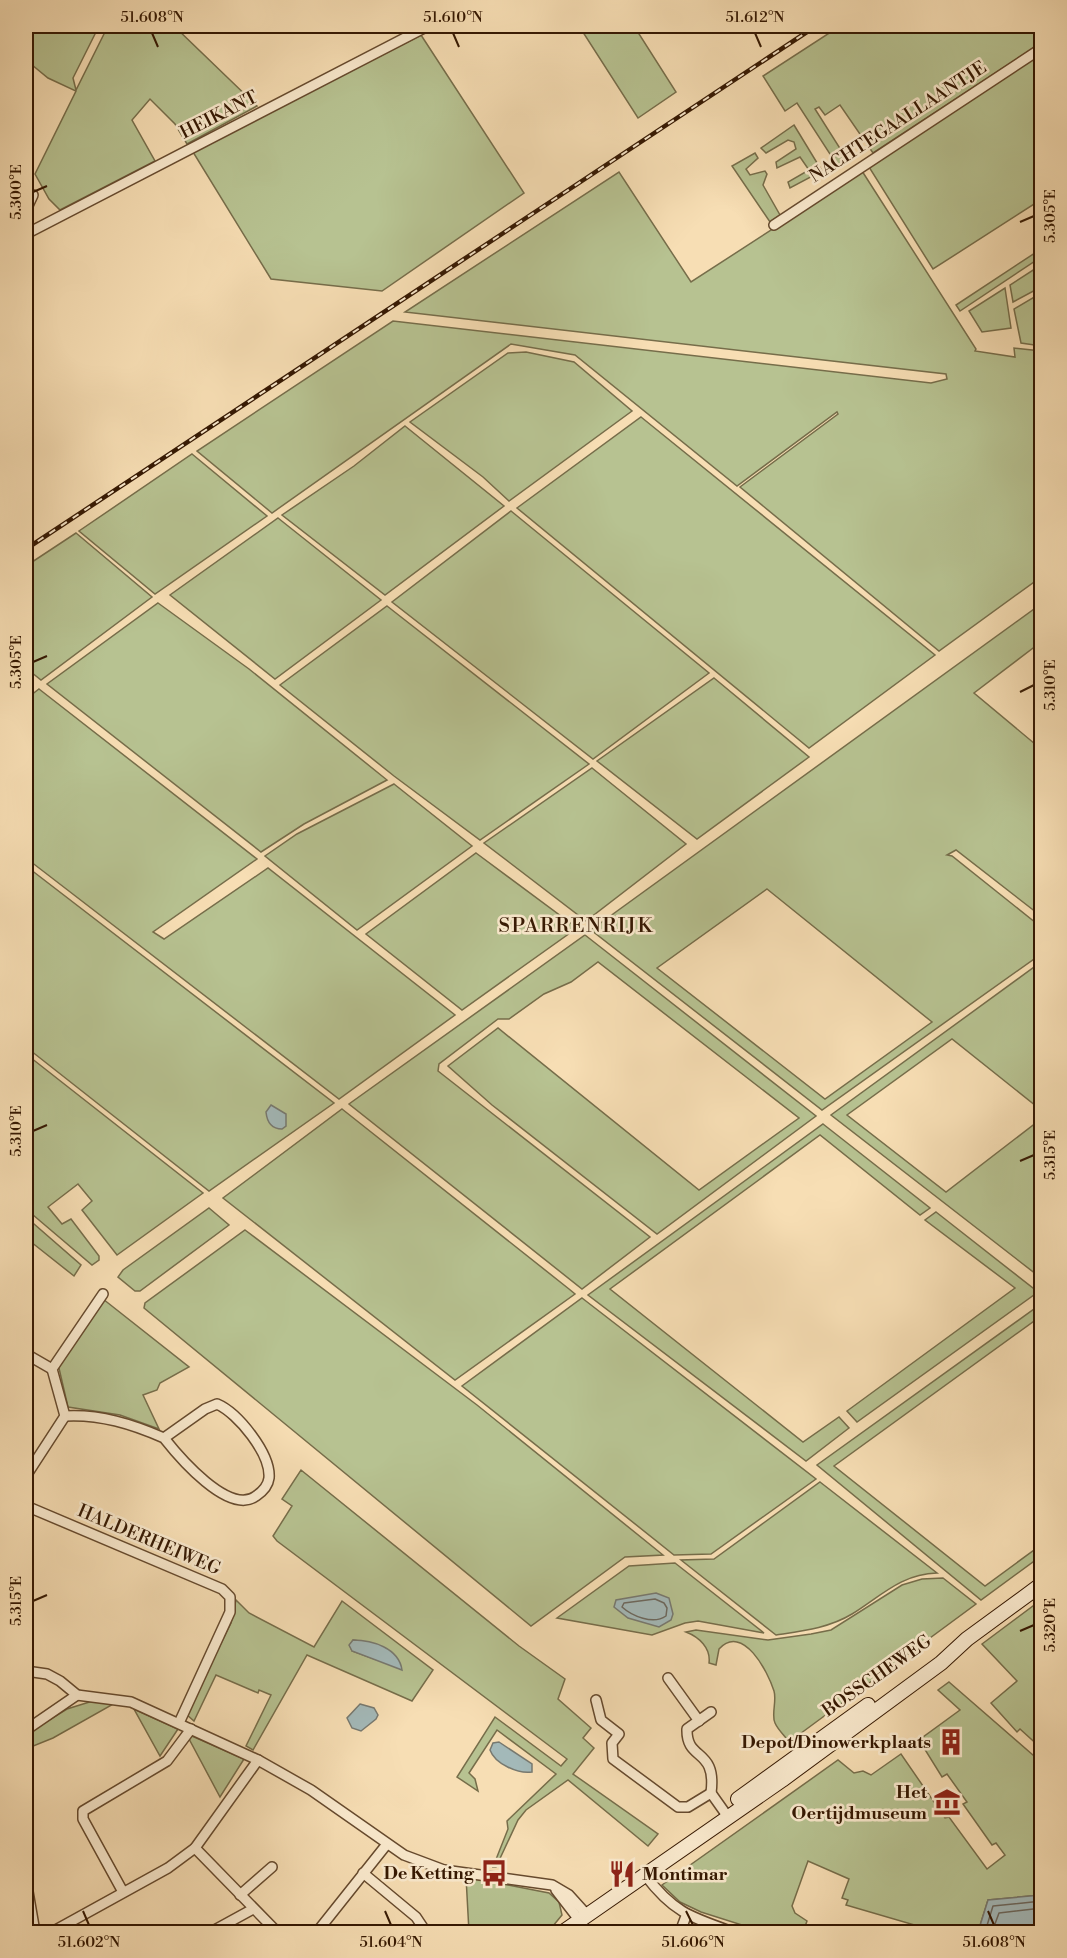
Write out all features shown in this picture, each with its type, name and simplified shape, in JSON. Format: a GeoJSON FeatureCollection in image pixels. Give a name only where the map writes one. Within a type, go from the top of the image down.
{"type":"FeatureCollection","features":[{"type":"Feature","properties":{"kind":"main road","name":"BOSSCHEWEG"},"geometry":{"type":"LineString","coordinates":[[563,1932],[670,1856],[693,1832],[725,1814],[941,1663],[967,1639],[1041,1584]]}},
{"type":"Feature","properties":{"kind":"street","name":"HEIKANT"},"geometry":{"type":"LineString","coordinates":[[26,234],[428,26]]}},
{"type":"Feature","properties":{"kind":"street","name":"NACHTEGAALLAANTJE"},"geometry":{"type":"LineString","coordinates":[[774,225],[1041,48]]}},
{"type":"Feature","properties":{"kind":"street"},"geometry":{"type":"LineString","coordinates":[[26,210],[33,195]]}},
{"type":"Feature","properties":{"kind":"street"},"geometry":{"type":"LineString","coordinates":[[52,1369],[103,1294]]}},
{"type":"Feature","properties":{"kind":"street"},"geometry":{"type":"LineString","coordinates":[[26,1354],[52,1369],[65,1416],[26,1476]]}},
{"type":"Feature","properties":{"kind":"street"},"geometry":{"type":"LineString","coordinates":[[65,1416],[114,1420],[135,1425],[164,1438],[197,1474],[216,1490],[243,1501],[252,1499],[263,1491],[269,1479],[267,1466],[258,1446],[247,1428],[225,1407],[211,1405],[164,1438]]}},
{"type":"Feature","properties":{"kind":"street","name":"HALDERHEIWEG"},"geometry":{"type":"LineString","coordinates":[[26,1506],[226,1592],[232,1604],[230,1612],[179,1723]]}},
{"type":"Feature","properties":{"kind":"street"},"geometry":{"type":"LineString","coordinates":[[26,1671],[47,1674],[77,1695],[131,1702],[258,1760],[311,1790],[404,1855],[444,1869],[552,1886],[569,1895],[584,1918]]}},
{"type":"Feature","properties":{"kind":"street"},"geometry":{"type":"LineString","coordinates":[[668,1678],[699,1721]]}},
{"type":"Feature","properties":{"kind":"street"},"geometry":{"type":"LineString","coordinates":[[26,1730],[77,1695]]}},
{"type":"Feature","properties":{"kind":"street"},"geometry":{"type":"LineString","coordinates":[[596,1700],[601,1720],[619,1734],[612,1743],[613,1759],[678,1807],[688,1807],[711,1793]]}},
{"type":"Feature","properties":{"kind":"street"},"geometry":{"type":"LineString","coordinates":[[711,1712],[687,1729],[687,1738],[690,1746],[711,1766],[713,1777],[711,1793],[725,1814]]}},
{"type":"Feature","properties":{"kind":"street"},"geometry":{"type":"LineString","coordinates":[[123,1892],[83,1819],[82,1811],[167,1761],[191,1728]]}},
{"type":"Feature","properties":{"kind":"street"},"geometry":{"type":"LineString","coordinates":[[52,1932],[168,1868],[195,1848],[258,1760]]}},
{"type":"Feature","properties":{"kind":"street"},"geometry":{"type":"LineString","coordinates":[[317,1932],[387,1844]]}},
{"type":"Feature","properties":{"kind":"street"},"geometry":{"type":"LineString","coordinates":[[195,1848],[277,1932]]}},
{"type":"Feature","properties":{"kind":"street"},"geometry":{"type":"LineString","coordinates":[[240,1895],[272,1867]]}},
{"type":"Feature","properties":{"kind":"street"},"geometry":{"type":"LineString","coordinates":[[363,1873],[416,1917],[426,1932]]}},
{"type":"Feature","properties":{"kind":"street"},"geometry":{"type":"LineString","coordinates":[[645,1875],[668,1902],[686,1916],[732,1932]]}},
{"type":"Feature","properties":{"kind":"street"},"geometry":{"type":"LineString","coordinates":[[26,1880],[35,1932]]}},
{"type":"Feature","properties":{"kind":"street"},"geometry":{"type":"LineString","coordinates":[[211,1932],[253,1909]]}},
{"type":"Feature","properties":{"kind":"street"},"geometry":{"type":"LineString","coordinates":[[680,1932],[686,1916]]}},
{"type":"Feature","properties":{"kind":"green space"},"geometry":{"type":"Polygon","coordinates":[[[26,26],[99,26],[73,78],[76,90],[108,26],[174,26],[257,106],[187,144],[175,124],[150,99],[132,120],[155,161],[60,210],[49,199],[35,174],[76,91],[48,78],[26,60],[26,26]]]}},
{"type":"Feature","properties":{"kind":"green space"},"geometry":{"type":"Polygon","coordinates":[[[579,26],[634,26],[676,92],[638,118],[579,26]]]}},
{"type":"Feature","properties":{"kind":"green space"},"geometry":{"type":"Polygon","coordinates":[[[840,26],[1041,26],[1041,43],[873,153],[840,105],[825,115],[819,107],[815,109],[848,161],[839,168],[797,103],[785,111],[763,76],[840,26]]]}},
{"type":"Feature","properties":{"kind":"green space"},"geometry":{"type":"Polygon","coordinates":[[[421,35],[524,193],[382,291],[271,279],[193,152],[421,35]]]}},
{"type":"Feature","properties":{"kind":"green space"},"geometry":{"type":"Polygon","coordinates":[[[1041,53],[1042,199],[933,269],[869,167],[1041,53]]]}},
{"type":"Feature","properties":{"kind":"green space"},"geometry":{"type":"Polygon","coordinates":[[[794,125],[822,171],[790,188],[788,182],[809,170],[800,157],[777,168],[776,162],[796,149],[794,142],[788,140],[766,153],[761,148],[794,125]]]}},
{"type":"Feature","properties":{"kind":"green space"},"geometry":{"type":"Polygon","coordinates":[[[755,153],[758,158],[746,169],[750,175],[765,171],[767,174],[763,185],[780,215],[770,222],[732,166],[755,153]]]}},
{"type":"Feature","properties":{"kind":"green space"},"geometry":{"type":"Polygon","coordinates":[[[862,171],[976,349],[975,351],[1015,357],[1014,348],[1041,351],[1041,577],[939,651],[740,487],[838,414],[837,412],[737,486],[575,355],[511,344],[272,513],[197,451],[393,321],[931,383],[947,379],[946,374],[405,312],[619,172],[691,282],[862,171]]]}},
{"type":"Feature","properties":{"kind":"green space"},"geometry":{"type":"Polygon","coordinates":[[[1041,249],[1041,257],[960,311],[956,305],[1041,249]]]}},
{"type":"Feature","properties":{"kind":"green space"},"geometry":{"type":"Polygon","coordinates":[[[1041,265],[1041,287],[1013,302],[1010,285],[1041,265]]]}},
{"type":"Feature","properties":{"kind":"green space"},"geometry":{"type":"Polygon","coordinates":[[[1005,288],[1011,328],[982,332],[969,311],[1005,288]]]}},
{"type":"Feature","properties":{"kind":"green space"},"geometry":{"type":"Polygon","coordinates":[[[1041,293],[1041,346],[1021,343],[1014,309],[1041,293]]]}},
{"type":"Feature","properties":{"kind":"green space"},"geometry":{"type":"Polygon","coordinates":[[[526,352],[574,362],[632,411],[509,501],[483,477],[410,422],[508,353],[526,352]]]}},
{"type":"Feature","properties":{"kind":"green space"},"geometry":{"type":"Polygon","coordinates":[[[641,417],[935,655],[809,748],[517,508],[641,417]]]}},
{"type":"Feature","properties":{"kind":"green space"},"geometry":{"type":"Polygon","coordinates":[[[405,426],[504,506],[385,595],[282,515],[354,466],[405,426]]]}},
{"type":"Feature","properties":{"kind":"green space"},"geometry":{"type":"Polygon","coordinates":[[[192,454],[267,516],[155,594],[79,531],[192,454]]]}},
{"type":"Feature","properties":{"kind":"green space"},"geometry":{"type":"Polygon","coordinates":[[[511,511],[709,673],[593,759],[392,602],[511,511]]]}},
{"type":"Feature","properties":{"kind":"green space"},"geometry":{"type":"Polygon","coordinates":[[[278,518],[381,600],[275,679],[170,595],[278,518]]]}},
{"type":"Feature","properties":{"kind":"green space"},"geometry":{"type":"Polygon","coordinates":[[[76,533],[152,597],[41,680],[26,668],[26,566],[76,533]]]}},
{"type":"Feature","properties":{"kind":"green space"},"geometry":{"type":"Polygon","coordinates":[[[158,603],[249,669],[387,780],[304,824],[261,852],[47,684],[158,603]]]}},
{"type":"Feature","properties":{"kind":"green space"},"geometry":{"type":"Polygon","coordinates":[[[1041,604],[1041,642],[974,693],[1041,749],[1041,916],[956,850],[947,855],[952,856],[1041,927],[1041,954],[822,1110],[591,930],[1041,604]],[[767,889],[657,968],[825,1099],[932,1022],[767,889]]]}},
{"type":"Feature","properties":{"kind":"green space"},"geometry":{"type":"Polygon","coordinates":[[[387,606],[589,764],[480,840],[394,776],[280,685],[387,606]]]}},
{"type":"Feature","properties":{"kind":"green space"},"geometry":{"type":"Polygon","coordinates":[[[714,678],[809,757],[697,839],[597,761],[714,678]]]}},
{"type":"Feature","properties":{"kind":"green space"},"geometry":{"type":"Polygon","coordinates":[[[39,689],[257,859],[153,932],[164,939],[268,868],[455,1015],[339,1099],[26,858],[26,699],[39,689]]]}},
{"type":"Feature","properties":{"kind":"green space"},"geometry":{"type":"Polygon","coordinates":[[[592,768],[686,844],[586,921],[484,843],[592,768]]]}},
{"type":"Feature","properties":{"kind":"green space"},"geometry":{"type":"Polygon","coordinates":[[[394,784],[472,846],[357,930],[265,856],[297,834],[394,784]]]}},
{"type":"Feature","properties":{"kind":"green space"},"geometry":{"type":"Polygon","coordinates":[[[476,853],[577,928],[462,1010],[366,934],[476,853]]]}},
{"type":"Feature","properties":{"kind":"green space"},"geometry":{"type":"Polygon","coordinates":[[[26,866],[334,1103],[209,1191],[26,1047],[26,866]]]}},
{"type":"Feature","properties":{"kind":"green space"},"geometry":{"type":"Polygon","coordinates":[[[585,935],[816,1116],[657,1234],[492,1105],[448,1066],[498,1028],[699,1190],[799,1118],[598,962],[571,982],[544,994],[509,1019],[498,1019],[439,1064],[438,1071],[650,1237],[582,1289],[349,1104],[585,935]]]}},
{"type":"Feature","properties":{"kind":"green space"},"geometry":{"type":"Polygon","coordinates":[[[1041,962],[1041,1110],[952,1039],[847,1115],[946,1192],[1041,1119],[1041,1278],[831,1115],[1041,962]]]}},
{"type":"Feature","properties":{"kind":"green space"},"geometry":{"type":"Polygon","coordinates":[[[26,1054],[203,1193],[117,1255],[82,1210],[92,1201],[78,1184],[48,1207],[62,1224],[71,1219],[99,1256],[99,1260],[92,1265],[26,1209],[26,1054]]]}},
{"type":"Feature","properties":{"kind":"green space"},"geometry":{"type":"Polygon","coordinates":[[[342,1109],[575,1294],[455,1380],[223,1198],[342,1109]]]}},
{"type":"Feature","properties":{"kind":"green space"},"geometry":{"type":"Polygon","coordinates":[[[823,1124],[930,1208],[920,1215],[820,1135],[610,1289],[803,1442],[839,1417],[849,1428],[806,1461],[588,1295],[823,1124]]]}},
{"type":"Feature","properties":{"kind":"green space"},"geometry":{"type":"Polygon","coordinates":[[[209,1208],[229,1225],[140,1291],[135,1291],[118,1277],[123,1270],[209,1208]]]}},
{"type":"Feature","properties":{"kind":"green space"},"geometry":{"type":"Polygon","coordinates":[[[936,1212],[1038,1292],[857,1422],[847,1411],[1015,1288],[925,1220],[936,1212]]]}},
{"type":"Feature","properties":{"kind":"green space"},"geometry":{"type":"Polygon","coordinates":[[[26,1217],[81,1265],[74,1276],[26,1238],[26,1217]]]}},
{"type":"Feature","properties":{"kind":"green space"},"geometry":{"type":"Polygon","coordinates":[[[245,1230],[477,1405],[663,1555],[625,1557],[531,1626],[144,1308],[145,1303],[245,1230]]]}},
{"type":"Feature","properties":{"kind":"green space"},"geometry":{"type":"Polygon","coordinates":[[[582,1298],[816,1479],[711,1554],[674,1555],[462,1386],[582,1298]]]}},
{"type":"Feature","properties":{"kind":"green space"},"geometry":{"type":"Polygon","coordinates":[[[103,1299],[189,1367],[160,1383],[157,1390],[143,1395],[159,1429],[120,1415],[68,1407],[58,1364],[103,1299]]]}},
{"type":"Feature","properties":{"kind":"green space"},"geometry":{"type":"Polygon","coordinates":[[[1041,1304],[1041,1316],[834,1466],[985,1586],[1041,1545],[1041,1556],[981,1600],[817,1465],[1041,1304]]]}},
{"type":"Feature","properties":{"kind":"green space"},"geometry":{"type":"Polygon","coordinates":[[[301,1470],[519,1646],[565,1679],[558,1699],[591,1728],[583,1738],[594,1748],[573,1774],[658,1834],[648,1846],[568,1780],[526,1810],[518,1820],[496,1867],[493,1867],[508,1829],[507,1821],[556,1774],[497,1730],[469,1773],[475,1779],[478,1791],[457,1777],[495,1717],[561,1766],[567,1759],[277,1541],[273,1536],[292,1506],[282,1499],[301,1470]]]}},
{"type":"Feature","properties":{"kind":"green space"},"geometry":{"type":"Polygon","coordinates":[[[820,1482],[937,1573],[924,1574],[902,1582],[834,1623],[776,1635],[681,1560],[714,1559],[820,1482]]]}},
{"type":"Feature","properties":{"kind":"green space"},"geometry":{"type":"Polygon","coordinates":[[[675,1563],[764,1633],[698,1621],[685,1623],[652,1635],[557,1618],[629,1566],[675,1563]]]}},
{"type":"Feature","properties":{"kind":"green space"},"geometry":{"type":"Polygon","coordinates":[[[943,1578],[976,1604],[789,1742],[775,1723],[774,1691],[753,1653],[737,1642],[728,1643],[719,1649],[716,1665],[709,1663],[706,1648],[686,1632],[696,1630],[768,1640],[831,1630],[902,1585],[922,1579],[943,1578]]]}},
{"type":"Feature","properties":{"kind":"green space"},"geometry":{"type":"Polygon","coordinates":[[[236,1600],[249,1613],[314,1647],[342,1601],[433,1670],[412,1701],[307,1655],[253,1750],[246,1746],[271,1695],[259,1690],[258,1693],[216,1675],[194,1721],[186,1714],[231,1623],[236,1600]],[[353,1640],[350,1645],[352,1651],[374,1659],[365,1642],[353,1640]]]}},
{"type":"Feature","properties":{"kind":"green space"},"geometry":{"type":"Polygon","coordinates":[[[1041,1600],[1041,1748],[1020,1729],[1017,1732],[991,1703],[1017,1681],[982,1644],[1041,1600]]]}},
{"type":"Feature","properties":{"kind":"green space"},"geometry":{"type":"Polygon","coordinates":[[[949,1682],[1041,1762],[1041,1895],[988,1900],[978,1932],[917,1932],[918,1926],[846,1905],[848,1900],[842,1898],[849,1879],[808,1861],[792,1906],[795,1913],[807,1921],[803,1932],[764,1932],[701,1912],[680,1902],[662,1885],[838,1760],[854,1773],[863,1771],[871,1775],[901,1754],[945,1818],[949,1817],[987,1869],[1005,1855],[996,1843],[992,1845],[963,1804],[967,1802],[947,1774],[942,1777],[919,1740],[960,1710],[938,1690],[949,1682]]]}},
{"type":"Feature","properties":{"kind":"green space"},"geometry":{"type":"Polygon","coordinates":[[[99,1699],[117,1702],[53,1738],[26,1749],[26,1734],[67,1709],[99,1699]]]}},
{"type":"Feature","properties":{"kind":"green space"},"geometry":{"type":"Polygon","coordinates":[[[134,1709],[178,1729],[160,1756],[134,1709]]]}},
{"type":"Feature","properties":{"kind":"green space"},"geometry":{"type":"Polygon","coordinates":[[[192,1736],[244,1759],[220,1797],[188,1737],[192,1736]]]}},
{"type":"Feature","properties":{"kind":"green space"},"geometry":{"type":"Polygon","coordinates":[[[466,1877],[549,1893],[559,1902],[562,1915],[548,1932],[469,1932],[466,1877]]]}},
{"type":"Feature","properties":{"kind":"water"},"geometry":{"type":"Polygon","coordinates":[[[271,1105],[286,1114],[286,1126],[282,1129],[275,1128],[269,1122],[266,1112],[271,1105]]]}},
{"type":"Feature","properties":{"kind":"water"},"geometry":{"type":"Polygon","coordinates":[[[656,1593],[669,1598],[673,1614],[671,1620],[659,1627],[628,1618],[614,1607],[616,1600],[656,1593]]]}},
{"type":"Feature","properties":{"kind":"water"},"geometry":{"type":"Polygon","coordinates":[[[353,1640],[384,1647],[396,1656],[402,1670],[352,1651],[349,1645],[353,1640]]]}},
{"type":"Feature","properties":{"kind":"water"},"geometry":{"type":"Polygon","coordinates":[[[360,1704],[374,1708],[378,1715],[361,1731],[352,1728],[347,1718],[360,1704]]]}},
{"type":"Feature","properties":{"kind":"water"},"geometry":{"type":"Polygon","coordinates":[[[499,1742],[532,1764],[532,1772],[514,1770],[497,1760],[490,1750],[493,1743],[499,1742]]]}},
{"type":"Feature","properties":{"kind":"water"},"geometry":{"type":"Polygon","coordinates":[[[1041,1895],[1041,1932],[978,1932],[988,1900],[1041,1895]]]}},
{"type":"Feature","properties":{"kind":"railway"},"geometry":{"type":"LineString","coordinates":[[26,549],[816,26]]}},
{"type":"Feature","properties":{"kind":"place","name":"Depot/Dinowerkplaats"},"geometry":{"type":"Point","coordinates":[951,1742]}},
{"type":"Feature","properties":{"kind":"place","name":"Het Oertijdmuseum"},"geometry":{"type":"Point","coordinates":[947,1802]}},
{"type":"Feature","properties":{"kind":"place","name":"De Ketting"},"geometry":{"type":"Point","coordinates":[494,1873]}},
{"type":"Feature","properties":{"kind":"place","name":"Montimar"},"geometry":{"type":"Point","coordinates":[622,1874]}},
{"type":"Feature","properties":{"kind":"district","name":"SPARRENRIJK"},"geometry":{"type":"Point","coordinates":[576,926]}}]}
